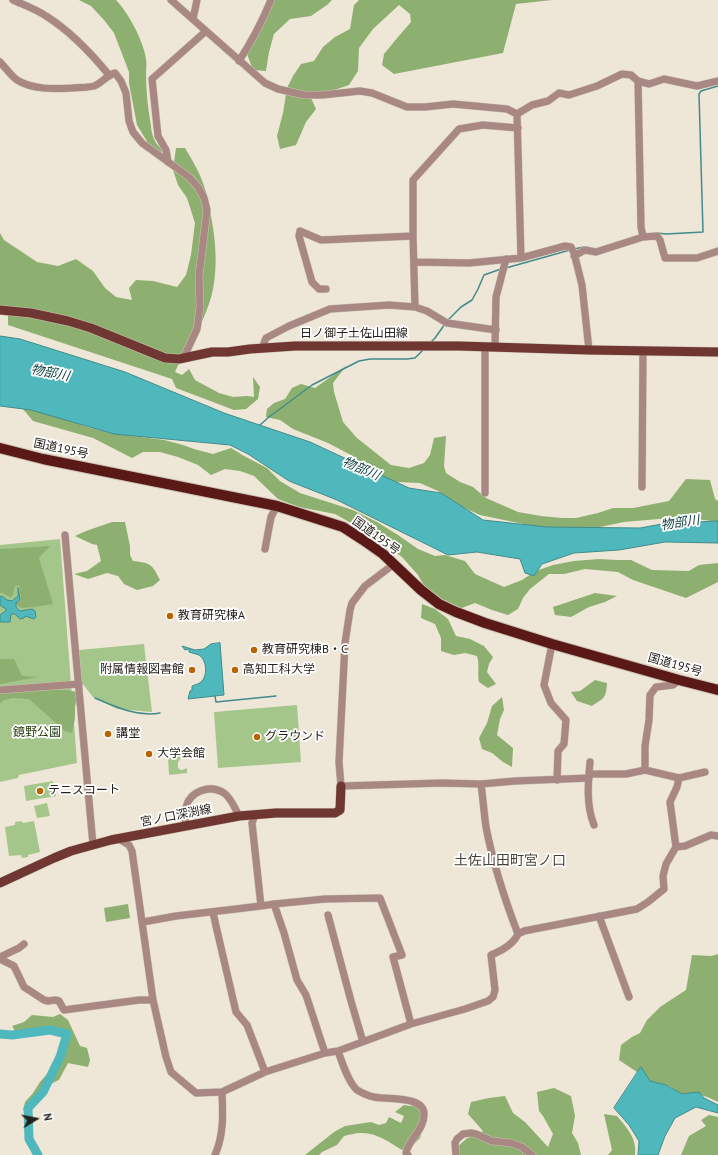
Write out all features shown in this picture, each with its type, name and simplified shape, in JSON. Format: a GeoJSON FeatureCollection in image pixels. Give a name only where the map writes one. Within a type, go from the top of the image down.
{"type":"FeatureCollection","features":[{"type":"Feature","properties":{"kind":"highway","name":"国道195号"},"geometry":{"type":"LineString","coordinates":[[0,448],[44,459],[277,506],[343,527],[383,554],[421,590],[439,604],[456,612],[485,623],[552,644],[718,690]]}},
{"type":"Feature","properties":{"kind":"main road","name":"日ノ御子土佐山田線"},"geometry":{"type":"LineString","coordinates":[[0,310],[31,313],[68,321],[91,328],[165,358],[183,359],[212,352],[300,346],[459,346],[718,352]]}},
{"type":"Feature","properties":{"kind":"main road","name":"宮ノ口深渕線"},"geometry":{"type":"LineString","coordinates":[[0,882],[71,851],[119,839],[240,816],[288,813],[335,813],[340,810],[341,786]]}},
{"type":"Feature","properties":{"kind":"street"},"geometry":{"type":"LineString","coordinates":[[13,0],[46,15],[71,35],[109,75]]}},
{"type":"Feature","properties":{"kind":"street"},"geometry":{"type":"LineString","coordinates":[[171,0],[239,61],[266,83],[278,89],[304,96],[360,91],[372,93],[407,107],[453,104],[507,109],[517,114]]}},
{"type":"Feature","properties":{"kind":"street"},"geometry":{"type":"LineString","coordinates":[[193,19],[197,0]]}},
{"type":"Feature","properties":{"kind":"street"},"geometry":{"type":"LineString","coordinates":[[239,61],[260,26],[271,0]]}},
{"type":"Feature","properties":{"kind":"street"},"geometry":{"type":"LineString","coordinates":[[168,162],[166,150],[158,136],[152,79],[206,31]]}},
{"type":"Feature","properties":{"kind":"street"},"geometry":{"type":"LineString","coordinates":[[0,62],[11,75],[19,81],[36,87],[52,89],[93,86],[109,75],[115,73],[121,81],[126,93],[129,120],[133,132],[142,143],[189,177],[198,187],[204,198],[207,210],[200,262],[200,308],[197,329],[183,359]]}},
{"type":"Feature","properties":{"kind":"street"},"geometry":{"type":"LineString","coordinates":[[517,114],[532,105],[548,101],[559,93],[569,95],[597,86],[622,74],[631,76],[638,81],[649,84],[664,79],[697,86],[718,81]]}},
{"type":"Feature","properties":{"kind":"street"},"geometry":{"type":"LineString","coordinates":[[638,81],[641,227],[643,237]]}},
{"type":"Feature","properties":{"kind":"street"},"geometry":{"type":"LineString","coordinates":[[517,114],[520,258]]}},
{"type":"Feature","properties":{"kind":"street"},"geometry":{"type":"LineString","coordinates":[[415,307],[413,180],[459,129],[483,125],[518,128]]}},
{"type":"Feature","properties":{"kind":"street"},"geometry":{"type":"LineString","coordinates":[[326,289],[320,289],[312,282],[299,236],[300,231],[321,240],[413,236]]}},
{"type":"Feature","properties":{"kind":"street"},"geometry":{"type":"LineString","coordinates":[[573,252],[585,250],[596,252],[643,237],[657,236],[660,240],[665,258],[697,258],[718,251]]}},
{"type":"Feature","properties":{"kind":"street"},"geometry":{"type":"LineString","coordinates":[[414,262],[469,263],[520,258],[566,246],[573,252],[582,285],[589,350]]}},
{"type":"Feature","properties":{"kind":"street"},"geometry":{"type":"LineString","coordinates":[[495,347],[496,297],[506,259]]}},
{"type":"Feature","properties":{"kind":"street"},"geometry":{"type":"LineString","coordinates":[[262,348],[266,338],[289,326],[330,309],[389,305],[415,307],[427,311],[447,323],[496,330]]}},
{"type":"Feature","properties":{"kind":"street"},"geometry":{"type":"LineString","coordinates":[[485,347],[485,493]]}},
{"type":"Feature","properties":{"kind":"street"},"geometry":{"type":"LineString","coordinates":[[642,487],[643,351]]}},
{"type":"Feature","properties":{"kind":"street"},"geometry":{"type":"LineString","coordinates":[[265,548],[271,517],[277,506]]}},
{"type":"Feature","properties":{"kind":"street"},"geometry":{"type":"LineString","coordinates":[[65,535],[93,845]]}},
{"type":"Feature","properties":{"kind":"street"},"geometry":{"type":"LineString","coordinates":[[394,564],[365,586],[352,603],[350,610],[345,643],[339,762],[341,786],[442,783],[481,784],[515,781],[557,780],[589,776],[626,774],[645,770],[679,778],[705,772]]}},
{"type":"Feature","properties":{"kind":"street"},"geometry":{"type":"LineString","coordinates":[[552,644],[544,685],[551,703],[566,720],[564,744],[558,751],[557,780]]}},
{"type":"Feature","properties":{"kind":"street"},"geometry":{"type":"LineString","coordinates":[[645,770],[645,746],[649,720],[650,695],[656,687],[673,684],[679,680]]}},
{"type":"Feature","properties":{"kind":"street"},"geometry":{"type":"LineString","coordinates":[[0,690],[79,684]]}},
{"type":"Feature","properties":{"kind":"street"},"geometry":{"type":"LineString","coordinates":[[590,762],[588,794],[590,815],[594,825]]}},
{"type":"Feature","properties":{"kind":"street"},"geometry":{"type":"LineString","coordinates":[[119,839],[129,845],[132,851],[153,1000],[166,1057],[171,1072],[196,1093],[222,1092],[266,1072],[325,1053],[338,1051],[411,1024],[488,1001],[493,997],[495,990],[491,955],[504,950],[517,937],[518,934],[524,931],[637,909],[648,902],[664,889],[663,876],[666,864],[676,848],[670,802],[677,787],[679,778]]}},
{"type":"Feature","properties":{"kind":"street"},"geometry":{"type":"LineString","coordinates":[[481,784],[486,828],[506,902],[518,934]]}},
{"type":"Feature","properties":{"kind":"street"},"geometry":{"type":"LineString","coordinates":[[186,826],[185,808],[188,801],[194,795],[208,789],[219,791],[229,797],[240,816]]}},
{"type":"Feature","properties":{"kind":"street"},"geometry":{"type":"LineString","coordinates":[[254,815],[252,823],[261,906]]}},
{"type":"Feature","properties":{"kind":"street"},"geometry":{"type":"LineString","coordinates":[[676,848],[685,846],[712,834],[718,836]]}},
{"type":"Feature","properties":{"kind":"street"},"geometry":{"type":"LineString","coordinates":[[143,922],[176,916],[274,904],[324,899],[380,898],[402,956],[393,957],[411,1024]]}},
{"type":"Feature","properties":{"kind":"street"},"geometry":{"type":"LineString","coordinates":[[274,904],[297,980],[306,995],[325,1053]]}},
{"type":"Feature","properties":{"kind":"street"},"geometry":{"type":"LineString","coordinates":[[214,912],[236,1012],[247,1025],[266,1072]]}},
{"type":"Feature","properties":{"kind":"street"},"geometry":{"type":"LineString","coordinates":[[328,915],[363,1042]]}},
{"type":"Feature","properties":{"kind":"street"},"geometry":{"type":"LineString","coordinates":[[599,916],[629,997]]}},
{"type":"Feature","properties":{"kind":"street"},"geometry":{"type":"LineString","coordinates":[[0,958],[24,944]]}},
{"type":"Feature","properties":{"kind":"street"},"geometry":{"type":"LineString","coordinates":[[0,958],[14,966],[24,987],[44,1000],[59,1001],[64,1010],[139,1000],[153,1000]]}},
{"type":"Feature","properties":{"kind":"street"},"geometry":{"type":"LineString","coordinates":[[338,1051],[354,1087],[358,1090],[374,1098],[405,1100],[414,1102],[421,1106],[424,1115],[423,1120],[416,1135],[407,1148],[406,1153],[408,1155]]}},
{"type":"Feature","properties":{"kind":"street"},"geometry":{"type":"LineString","coordinates":[[215,1155],[220,1143],[223,1114],[222,1092]]}},
{"type":"Feature","properties":{"kind":"street"},"geometry":{"type":"LineString","coordinates":[[456,1155],[455,1143],[457,1139],[463,1134],[471,1133],[492,1141],[511,1143],[522,1147],[532,1155]]}},
{"type":"Feature","properties":{"kind":"green space"},"geometry":{"type":"Polygon","coordinates":[[[79,0],[116,0],[121,5],[135,28],[145,52],[148,107],[152,132],[162,153],[148,143],[137,125],[129,83],[129,72],[114,33],[91,6],[79,0]]]}},
{"type":"Feature","properties":{"kind":"green space"},"geometry":{"type":"Polygon","coordinates":[[[271,0],[332,0],[311,16],[290,19],[274,34],[266,71],[253,70],[244,46],[271,0]]]}},
{"type":"Feature","properties":{"kind":"green space"},"geometry":{"type":"Polygon","coordinates":[[[359,0],[552,0],[516,4],[503,53],[394,74],[382,65],[384,54],[411,22],[410,14],[399,5],[373,29],[359,48],[358,71],[349,85],[311,98],[316,109],[306,122],[296,145],[280,149],[277,136],[287,88],[293,76],[301,64],[314,61],[323,47],[335,37],[350,29],[354,5],[359,0]]]}},
{"type":"Feature","properties":{"kind":"green space"},"geometry":{"type":"Polygon","coordinates":[[[176,148],[185,148],[196,168],[207,195],[215,240],[216,264],[213,289],[206,312],[175,372],[182,375],[189,369],[195,380],[219,393],[233,397],[254,397],[253,377],[260,387],[258,399],[246,409],[234,410],[176,388],[172,379],[8,325],[8,311],[0,306],[0,233],[4,240],[37,262],[58,266],[76,259],[93,271],[105,288],[116,297],[132,300],[129,288],[136,280],[153,281],[177,287],[186,275],[191,255],[195,223],[187,198],[178,185],[173,170],[176,148]]]}},
{"type":"Feature","properties":{"kind":"green space"},"geometry":{"type":"Polygon","coordinates":[[[346,366],[333,383],[334,392],[343,422],[357,438],[391,465],[409,468],[424,463],[430,455],[434,438],[446,436],[444,466],[446,473],[460,482],[473,487],[486,498],[518,512],[562,518],[576,518],[613,508],[633,508],[669,501],[686,479],[710,480],[715,499],[718,501],[718,522],[682,517],[624,522],[581,531],[533,526],[480,515],[458,505],[438,491],[420,483],[397,482],[384,479],[349,454],[328,443],[293,429],[280,420],[266,417],[267,409],[274,403],[285,399],[292,388],[301,384],[315,388],[346,366]]]}},
{"type":"Feature","properties":{"kind":"green space"},"geometry":{"type":"Polygon","coordinates":[[[22,408],[37,408],[64,417],[84,426],[110,433],[164,440],[213,454],[231,448],[267,468],[280,481],[300,493],[353,510],[377,522],[418,549],[435,556],[445,555],[465,561],[475,574],[504,587],[522,580],[536,571],[553,565],[574,561],[599,559],[631,560],[652,570],[689,571],[699,565],[718,563],[718,582],[686,598],[633,580],[618,572],[585,569],[564,574],[549,574],[530,589],[523,598],[518,609],[508,615],[475,603],[459,609],[442,603],[427,591],[418,575],[402,557],[374,536],[335,514],[299,507],[278,499],[254,476],[240,471],[225,469],[211,475],[198,465],[160,452],[143,452],[132,458],[93,438],[33,421],[22,408]]]}},
{"type":"Feature","properties":{"kind":"green space"},"geometry":{"type":"Polygon","coordinates":[[[112,522],[125,522],[130,546],[130,555],[133,561],[144,563],[153,567],[160,580],[153,586],[137,590],[124,584],[118,576],[107,573],[88,579],[74,574],[87,571],[101,561],[97,545],[75,536],[112,522]]]}},
{"type":"Feature","properties":{"kind":"green space","name":"鏡野公園"},"geometry":{"type":"Polygon","coordinates":[[[60,539],[77,763],[19,775],[18,778],[0,782],[0,545],[60,539]]]}},
{"type":"Feature","properties":{"kind":"green space"},"geometry":{"type":"Polygon","coordinates":[[[50,546],[39,558],[53,604],[21,608],[15,604],[21,598],[19,585],[15,586],[13,595],[10,597],[0,593],[0,549],[50,546]]]}},
{"type":"Feature","properties":{"kind":"green space"},"geometry":{"type":"Polygon","coordinates":[[[595,593],[617,596],[589,607],[571,617],[555,615],[553,607],[595,593]]]}},
{"type":"Feature","properties":{"kind":"green space"},"geometry":{"type":"Polygon","coordinates":[[[422,604],[435,609],[448,619],[456,636],[470,639],[484,646],[493,657],[487,672],[496,684],[488,688],[479,682],[477,656],[465,653],[454,655],[441,651],[441,638],[435,624],[421,618],[422,604]]]}},
{"type":"Feature","properties":{"kind":"green space"},"geometry":{"type":"Polygon","coordinates":[[[144,644],[152,712],[117,709],[93,697],[82,683],[79,650],[144,644]]]}},
{"type":"Feature","properties":{"kind":"green space"},"geometry":{"type":"Polygon","coordinates":[[[0,659],[14,659],[22,676],[38,677],[0,684],[0,659]]]}},
{"type":"Feature","properties":{"kind":"green space"},"geometry":{"type":"Polygon","coordinates":[[[595,680],[607,683],[604,698],[592,706],[577,701],[571,692],[580,691],[595,680]]]}},
{"type":"Feature","properties":{"kind":"green space"},"geometry":{"type":"Polygon","coordinates":[[[66,690],[78,692],[72,733],[65,731],[29,699],[12,698],[4,700],[0,704],[0,692],[66,690]]]}},
{"type":"Feature","properties":{"kind":"green space"},"geometry":{"type":"Polygon","coordinates":[[[502,697],[504,710],[500,719],[497,735],[513,748],[512,767],[492,753],[482,749],[479,738],[487,723],[492,706],[502,697]]]}},
{"type":"Feature","properties":{"kind":"green space","name":"グラウンド"},"geometry":{"type":"Polygon","coordinates":[[[297,705],[301,762],[218,768],[214,712],[297,705]]]}},
{"type":"Feature","properties":{"kind":"green space"},"geometry":{"type":"Polygon","coordinates":[[[181,756],[178,762],[178,768],[182,770],[187,768],[187,773],[169,775],[168,757],[181,756]]]}},
{"type":"Feature","properties":{"kind":"green space","name":"テニスコート"},"geometry":{"type":"Polygon","coordinates":[[[53,781],[56,796],[26,801],[24,786],[53,781]]]}},
{"type":"Feature","properties":{"kind":"green space"},"geometry":{"type":"Polygon","coordinates":[[[47,803],[50,816],[37,818],[34,806],[47,803]]]}},
{"type":"Feature","properties":{"kind":"green space"},"geometry":{"type":"Polygon","coordinates":[[[21,821],[23,823],[34,821],[40,852],[22,858],[21,855],[9,856],[5,827],[15,825],[15,822],[21,821]]]}},
{"type":"Feature","properties":{"kind":"green space"},"geometry":{"type":"Polygon","coordinates":[[[128,904],[130,918],[106,922],[104,908],[128,904]]]}},
{"type":"Feature","properties":{"kind":"green space"},"geometry":{"type":"Polygon","coordinates":[[[718,954],[718,1102],[699,1095],[689,1093],[679,1094],[667,1085],[652,1084],[642,1071],[637,1072],[619,1060],[621,1045],[640,1033],[647,1020],[660,1007],[686,990],[692,955],[711,956],[718,954]]]}},
{"type":"Feature","properties":{"kind":"green space"},"geometry":{"type":"Polygon","coordinates":[[[60,1014],[68,1020],[80,1046],[87,1048],[90,1060],[88,1067],[68,1063],[59,1080],[46,1086],[23,1111],[25,1102],[55,1065],[65,1042],[63,1033],[58,1031],[36,1030],[20,1034],[15,1031],[12,1026],[24,1022],[32,1015],[53,1017],[60,1014]]]}},
{"type":"Feature","properties":{"kind":"green space"},"geometry":{"type":"Polygon","coordinates":[[[554,1088],[571,1096],[575,1116],[572,1133],[578,1143],[581,1155],[457,1155],[455,1149],[466,1139],[483,1131],[468,1114],[471,1102],[505,1096],[513,1113],[525,1122],[548,1147],[553,1134],[539,1111],[537,1092],[554,1088]]]}},
{"type":"Feature","properties":{"kind":"green space"},"geometry":{"type":"Polygon","coordinates":[[[420,1103],[425,1120],[420,1138],[411,1147],[402,1150],[377,1136],[366,1133],[358,1133],[344,1136],[337,1145],[319,1155],[305,1155],[334,1132],[345,1126],[371,1122],[379,1125],[386,1123],[389,1117],[401,1123],[404,1116],[395,1112],[404,1105],[410,1106],[420,1103]]]}},
{"type":"Feature","properties":{"kind":"green space"},"geometry":{"type":"Polygon","coordinates":[[[604,1114],[617,1116],[628,1129],[633,1138],[635,1155],[608,1155],[612,1150],[604,1114]]]}},
{"type":"Feature","properties":{"kind":"green space"},"geometry":{"type":"Polygon","coordinates":[[[709,1115],[718,1117],[718,1155],[681,1155],[689,1136],[706,1126],[701,1120],[709,1115]]]}},
{"type":"Feature","properties":{"kind":"water","name":"物部川"},"geometry":{"type":"Polygon","coordinates":[[[0,336],[20,339],[125,372],[224,413],[310,442],[409,488],[441,493],[483,520],[547,527],[640,528],[683,520],[697,522],[718,521],[718,543],[665,542],[619,550],[574,553],[542,564],[534,576],[525,573],[520,559],[477,552],[448,555],[337,500],[289,481],[248,454],[230,445],[114,434],[31,410],[0,406],[0,336]]]}},
{"type":"Feature","properties":{"kind":"water"},"geometry":{"type":"Polygon","coordinates":[[[18,588],[20,599],[16,603],[16,607],[20,611],[32,609],[35,611],[36,617],[34,619],[25,616],[24,618],[20,619],[15,614],[11,614],[10,622],[0,622],[0,615],[7,610],[0,605],[0,597],[2,596],[7,600],[12,601],[18,596],[18,588]]]}},
{"type":"Feature","properties":{"kind":"water"},"geometry":{"type":"Polygon","coordinates":[[[220,643],[224,695],[188,699],[192,686],[200,683],[205,676],[206,668],[202,657],[189,652],[189,649],[185,650],[182,646],[195,650],[204,649],[211,644],[220,643]]]}},
{"type":"Feature","properties":{"kind":"water"},"geometry":{"type":"Polygon","coordinates":[[[641,1067],[650,1081],[666,1085],[682,1094],[699,1092],[704,1098],[718,1105],[718,1113],[696,1107],[675,1118],[665,1136],[658,1155],[638,1155],[639,1141],[629,1125],[614,1108],[641,1067]]]}},
{"type":"Feature","properties":{"kind":"waterway"},"geometry":{"type":"LineString","coordinates":[[657,233],[703,232],[699,94],[701,91],[718,86]]}},
{"type":"Feature","properties":{"kind":"waterway"},"geometry":{"type":"LineString","coordinates":[[574,249],[584,247]]}},
{"type":"Feature","properties":{"kind":"waterway"},"geometry":{"type":"LineString","coordinates":[[506,268],[570,250]]}},
{"type":"Feature","properties":{"kind":"waterway"},"geometry":{"type":"LineString","coordinates":[[447,321],[461,307],[472,300],[484,275],[501,269]]}},
{"type":"Feature","properties":{"kind":"waterway"},"geometry":{"type":"LineString","coordinates":[[431,342],[445,324]]}},
{"type":"Feature","properties":{"kind":"waterway"},"geometry":{"type":"LineString","coordinates":[[260,425],[312,385],[359,361],[370,359],[415,358],[423,350]]}},
{"type":"Feature","properties":{"kind":"waterway"},"geometry":{"type":"LineString","coordinates":[[215,696],[216,702],[276,696]]}},
{"type":"Feature","properties":{"kind":"waterway"},"geometry":{"type":"LineString","coordinates":[[95,698],[119,708],[143,714],[160,713]]}},
{"type":"Feature","properties":{"kind":"waterway"},"geometry":{"type":"LineString","coordinates":[[0,1034],[12,1035],[50,1030],[67,1034],[60,1057],[43,1092],[28,1108],[29,1139],[38,1155]]}},
{"type":"Feature","properties":{"kind":"place","name":"教育研究棟A"},"geometry":{"type":"Point","coordinates":[170,616]}},
{"type":"Feature","properties":{"kind":"place","name":"教育研究棟B・C"},"geometry":{"type":"Point","coordinates":[254,650]}},
{"type":"Feature","properties":{"kind":"place","name":"附属情報図書館"},"geometry":{"type":"Point","coordinates":[192,670]}},
{"type":"Feature","properties":{"kind":"place","name":"高知工科大学"},"geometry":{"type":"Point","coordinates":[235,670]}},
{"type":"Feature","properties":{"kind":"place","name":"講堂"},"geometry":{"type":"Point","coordinates":[108,734]}},
{"type":"Feature","properties":{"kind":"place","name":"グラウンド"},"geometry":{"type":"Point","coordinates":[257,737]}},
{"type":"Feature","properties":{"kind":"place","name":"大学会館"},"geometry":{"type":"Point","coordinates":[149,754]}},
{"type":"Feature","properties":{"kind":"place","name":"テニスコート"},"geometry":{"type":"Point","coordinates":[40,791]}},
{"type":"Feature","properties":{"kind":"district","name":"土佐山田町宮ノ口"},"geometry":{"type":"Point","coordinates":[510,861]}}]}
